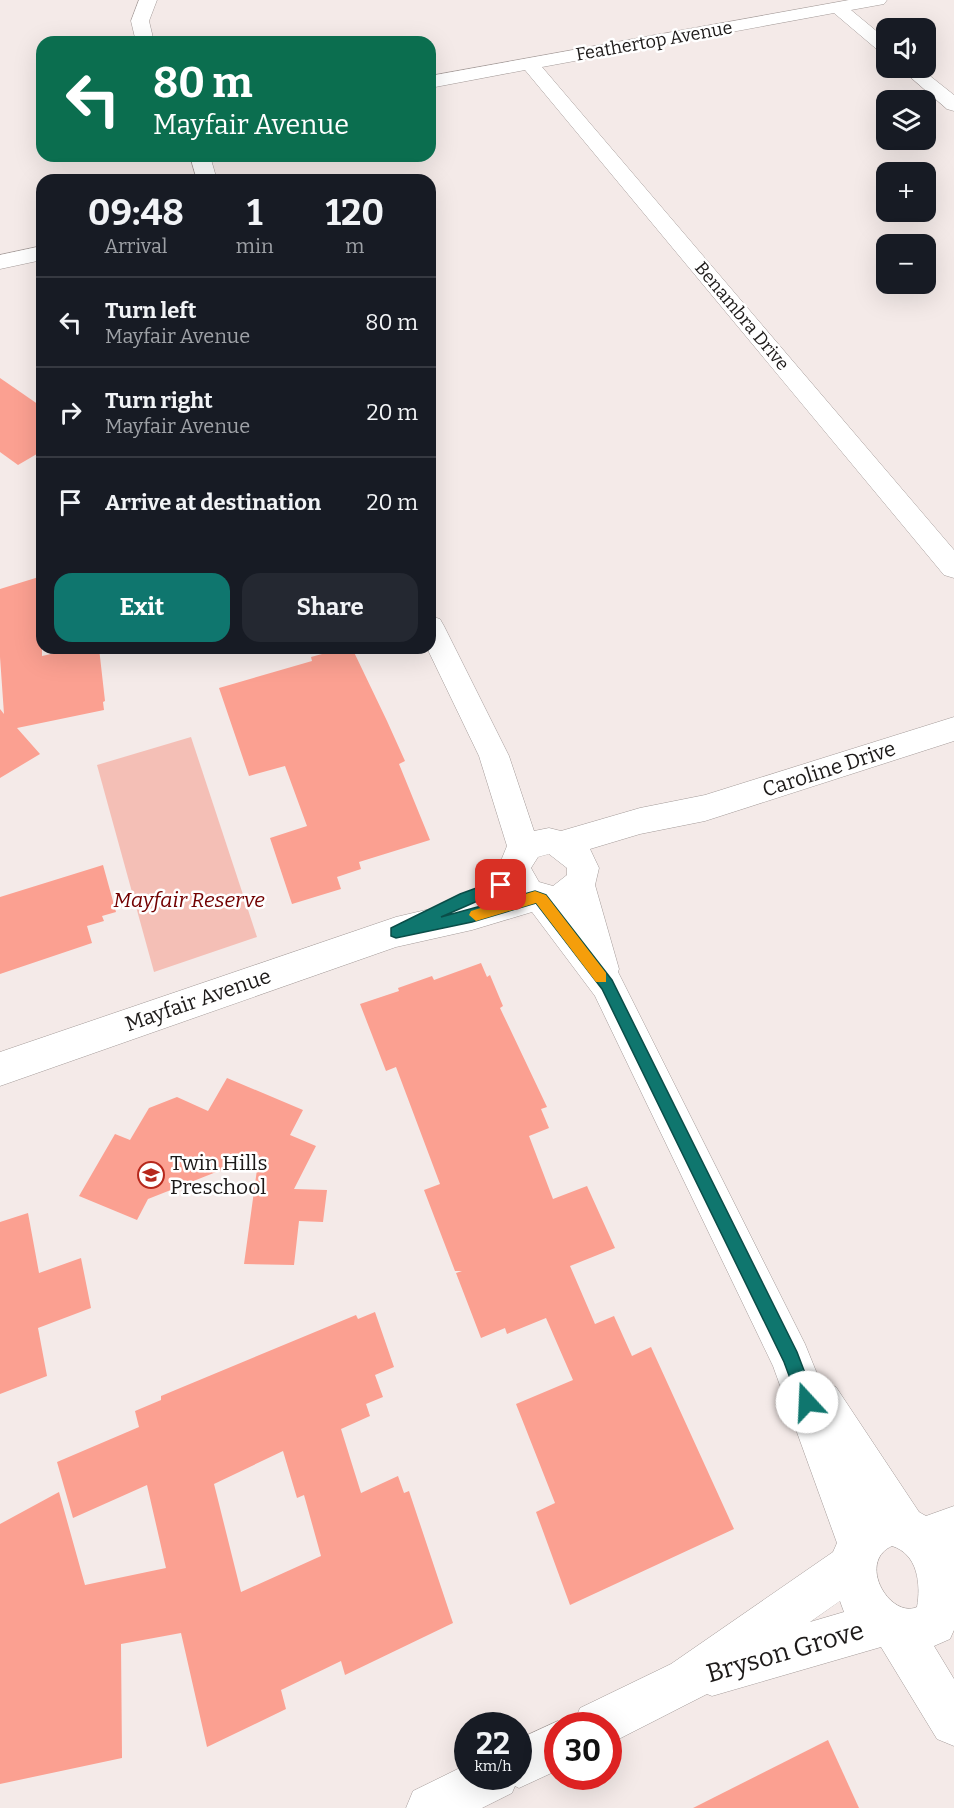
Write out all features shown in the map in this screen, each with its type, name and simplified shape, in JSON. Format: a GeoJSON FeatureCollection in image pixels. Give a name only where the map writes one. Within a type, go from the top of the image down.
{"type":"FeatureCollection","features":[{"type":"Feature","properties":{"kind":"street"},"geometry":{"type":"LineString","coordinates":[[144,36],[140,21],[148,0]]}},
{"type":"Feature","properties":{"kind":"street","name":"Feathertop Avenue"},"geometry":{"type":"LineString","coordinates":[[436,81],[878,0]]}},
{"type":"Feature","properties":{"kind":"street"},"geometry":{"type":"LineString","coordinates":[[837,7],[876,40]]}},
{"type":"Feature","properties":{"kind":"street","name":"Benambra Drive"},"geometry":{"type":"LineString","coordinates":[[530,64],[954,567]]}},
{"type":"Feature","properties":{"kind":"street"},"geometry":{"type":"LineString","coordinates":[[921,78],[954,105]]}},
{"type":"Feature","properties":{"kind":"street"},"geometry":{"type":"LineString","coordinates":[[0,262],[36,254]]}},
{"type":"Feature","properties":{"kind":"street"},"geometry":{"type":"LineString","coordinates":[[436,638],[494,756],[529,881],[607,985],[791,1358],[856,1554],[854,1581],[860,1598],[890,1627],[954,1722]]}},
{"type":"Feature","properties":{"kind":"street","name":"Caroline Drive"},"geometry":{"type":"LineString","coordinates":[[561,843],[640,821],[705,808],[954,729]]}},
{"type":"Feature","properties":{"kind":"street"},"geometry":{"type":"LineString","coordinates":[[494,756],[561,843],[577,854],[607,985]]}},
{"type":"Feature","properties":{"kind":"street","name":"Caroline Drive"},"geometry":{"type":"LineString","coordinates":[[581,877],[611,852],[705,808]]}},
{"type":"Feature","properties":{"kind":"street"},"geometry":{"type":"LineString","coordinates":[[529,881],[540,842],[561,843]]}},
{"type":"Feature","properties":{"kind":"street"},"geometry":{"type":"LineString","coordinates":[[529,881],[563,897],[581,877]]}},
{"type":"Feature","properties":{"kind":"street","name":"Mayfair Avenue"},"geometry":{"type":"LineString","coordinates":[[0,1069],[396,932],[472,916],[529,881]]}},
{"type":"Feature","properties":{"kind":"street"},"geometry":{"type":"LineString","coordinates":[[791,1358],[928,1530],[943,1562],[950,1604],[937,1620],[926,1629],[912,1632],[890,1627]]}},
{"type":"Feature","properties":{"kind":"street"},"geometry":{"type":"LineString","coordinates":[[856,1554],[867,1533],[878,1526],[928,1530]]}},
{"type":"Feature","properties":{"kind":"street","name":"Bryson Grove"},"geometry":{"type":"LineString","coordinates":[[622,1712],[687,1680],[856,1554]]}},
{"type":"Feature","properties":{"kind":"street","name":"Bryson Grove"},"geometry":{"type":"LineString","coordinates":[[687,1680],[890,1627]]}},
{"type":"Feature","properties":{"kind":"street"},"geometry":{"type":"LineString","coordinates":[[430,1808],[467,1790]]}},
{"type":"Feature","properties":{"kind":"green space","name":"Mayfair Reserve"},"geometry":{"type":"Polygon","coordinates":[[[191,737],[257,937],[154,972],[97,765],[191,737]]]}},
{"type":"Feature","properties":{"kind":"building"},"geometry":{"type":"Polygon","coordinates":[[[0,378],[36,403],[36,454],[18,465],[0,452],[0,378]]]}},
{"type":"Feature","properties":{"kind":"building"},"geometry":{"type":"Polygon","coordinates":[[[36,578],[36,654],[42,654],[42,656],[100,654],[105,701],[103,702],[104,710],[17,728],[40,754],[0,778],[0,709],[4,714],[0,657],[0,589],[36,578]]]}},
{"type":"Feature","properties":{"kind":"building"},"geometry":{"type":"Polygon","coordinates":[[[322,654],[355,654],[405,761],[399,764],[430,840],[359,862],[361,869],[337,877],[341,889],[292,904],[270,838],[307,826],[285,766],[249,776],[219,688],[312,661],[311,657],[322,654]]]}},
{"type":"Feature","properties":{"kind":"building"},"geometry":{"type":"Polygon","coordinates":[[[103,865],[116,912],[102,916],[104,921],[87,926],[92,943],[0,974],[0,897],[103,865]]]}},
{"type":"Feature","properties":{"kind":"building"},"geometry":{"type":"Polygon","coordinates":[[[481,963],[487,977],[490,975],[503,1006],[500,1008],[547,1107],[541,1109],[549,1128],[529,1136],[553,1199],[587,1186],[615,1248],[570,1266],[595,1324],[614,1316],[632,1356],[651,1347],[734,1529],[570,1605],[536,1512],[555,1503],[516,1404],[573,1380],[546,1318],[507,1334],[505,1328],[481,1338],[456,1273],[462,1271],[455,1271],[424,1190],[440,1184],[396,1067],[386,1071],[360,1004],[399,991],[398,988],[432,976],[434,980],[481,963]]]}},
{"type":"Feature","properties":{"kind":"building","name":"Twin Hills Preschool"},"geometry":{"type":"Polygon","coordinates":[[[227,1078],[303,1110],[290,1135],[316,1146],[294,1189],[327,1190],[323,1222],[299,1221],[294,1265],[244,1264],[259,1155],[148,1199],[137,1220],[79,1196],[115,1134],[130,1140],[149,1108],[177,1097],[208,1111],[227,1078]]]}},
{"type":"Feature","properties":{"kind":"building"},"geometry":{"type":"Polygon","coordinates":[[[28,1213],[39,1273],[81,1258],[91,1308],[38,1328],[47,1376],[0,1394],[0,1222],[28,1213]]]}},
{"type":"Feature","properties":{"kind":"building"},"geometry":{"type":"Polygon","coordinates":[[[375,1312],[394,1367],[375,1375],[383,1397],[366,1404],[370,1416],[341,1429],[361,1493],[398,1476],[404,1493],[409,1491],[453,1623],[345,1675],[341,1661],[281,1690],[286,1709],[207,1747],[181,1633],[121,1644],[122,1758],[0,1784],[0,1524],[59,1492],[85,1585],[166,1568],[147,1485],[73,1518],[57,1462],[139,1427],[135,1411],[161,1400],[161,1396],[356,1315],[358,1319],[375,1312]],[[283,1451],[214,1484],[241,1592],[321,1556],[304,1495],[297,1498],[283,1451]]]}},
{"type":"Feature","properties":{"kind":"building"},"geometry":{"type":"Polygon","coordinates":[[[828,1740],[859,1808],[693,1808],[828,1740]]]}},
{"type":"Feature","properties":{"kind":"slow traffic"},"geometry":{"type":"LineString","coordinates":[[476,915],[535,897],[541,899],[601,978]]}},
{"type":"Feature","properties":{"kind":"place","name":"Twin Hills Preschool"},"geometry":{"type":"Point","coordinates":[151,1175]}},
{"type":"Feature","properties":{"kind":"route"},"geometry":{"type":"LineString","coordinates":[[501,885],[465,898],[396,932],[472,916],[535,897],[541,899],[607,985],[791,1358],[807,1402]]}}]}
